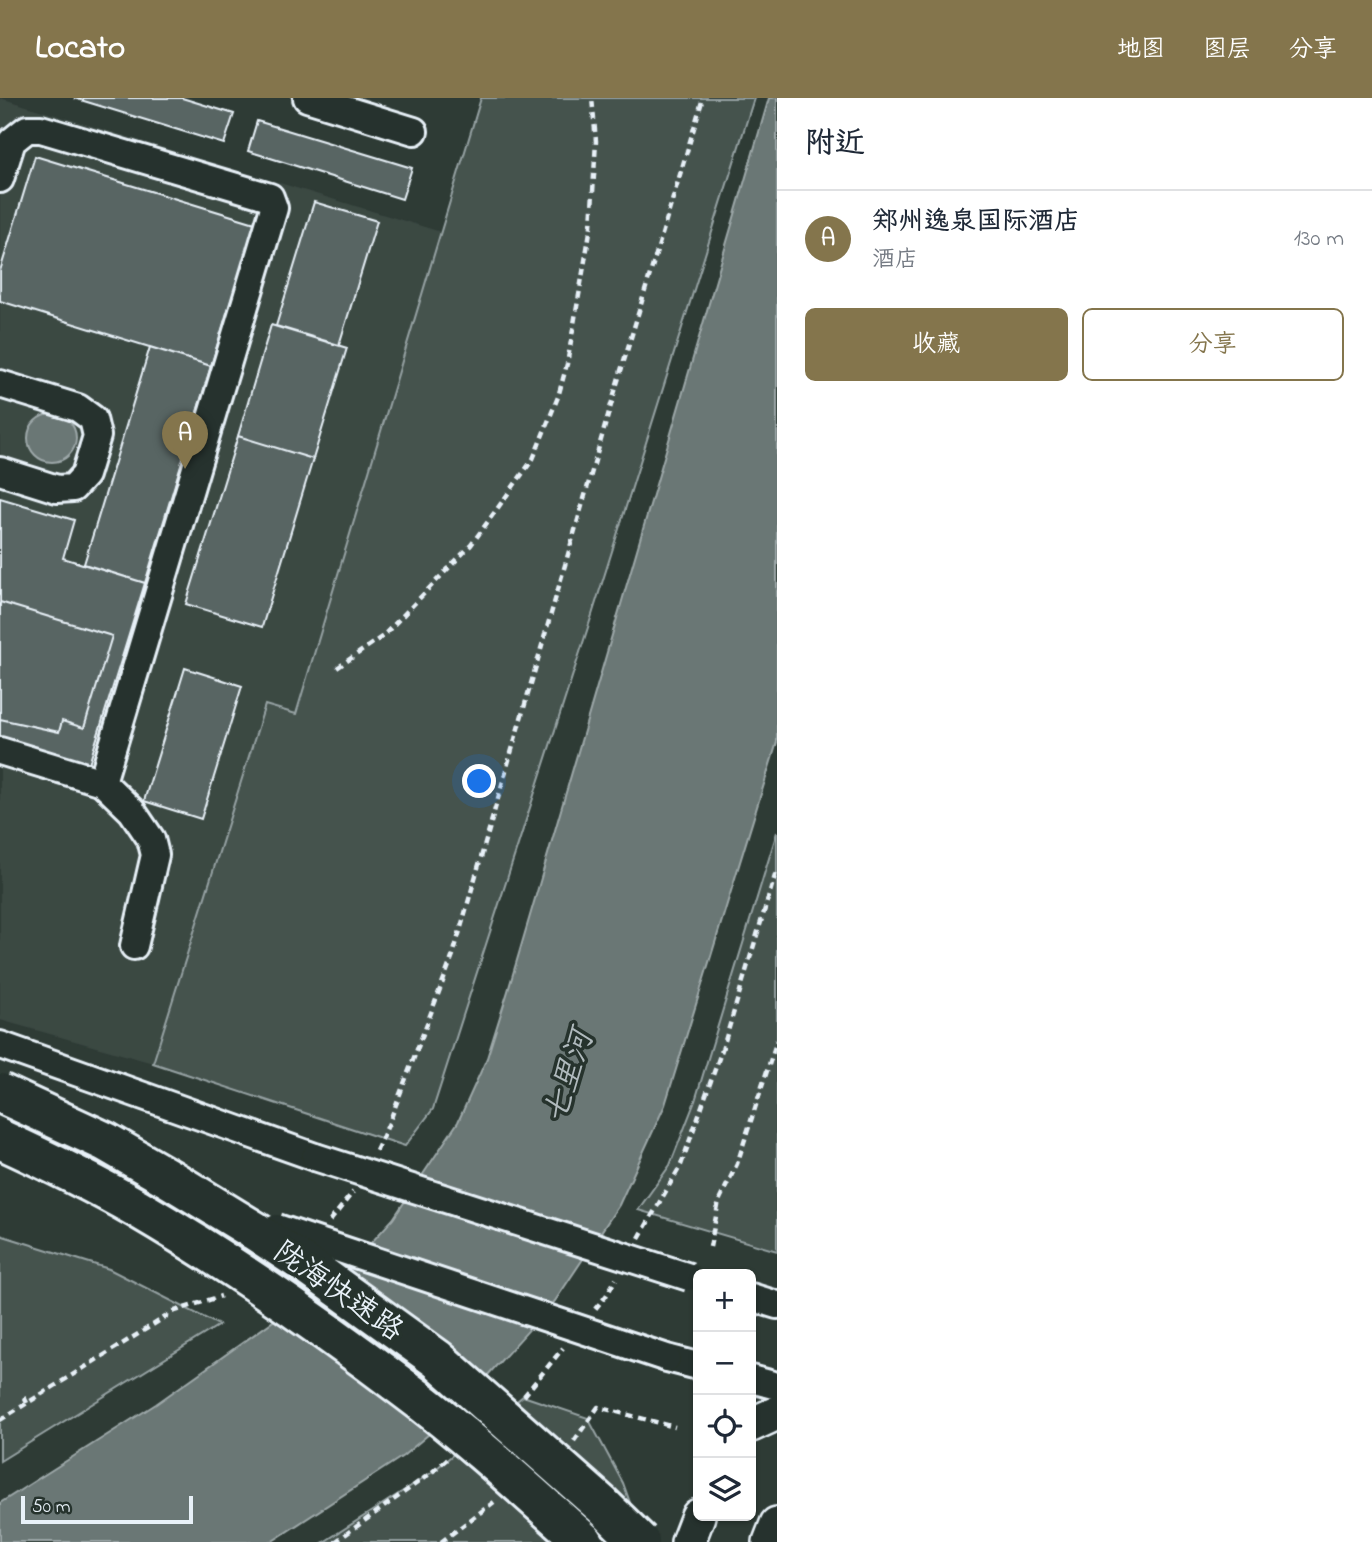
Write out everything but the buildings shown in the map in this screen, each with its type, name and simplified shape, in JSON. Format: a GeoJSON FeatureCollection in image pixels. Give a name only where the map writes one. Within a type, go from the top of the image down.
{"type":"FeatureCollection","features":[{"type":"Feature","properties":{"kind":"highway","name":"陇海快速路"},"geometry":{"type":"LineString","coordinates":[[0,1093],[106,1142],[311,1268],[437,1359],[640,1542]]}},
{"type":"Feature","properties":{"kind":"highway","name":"陇海快速路"},"geometry":{"type":"LineString","coordinates":[[0,1139],[74,1174],[136,1208],[272,1293],[407,1390],[506,1472],[583,1542]]}},
{"type":"Feature","properties":{"kind":"main road"},"geometry":{"type":"LineString","coordinates":[[756,1424],[777,1413]]}},
{"type":"Feature","properties":{"kind":"main road"},"geometry":{"type":"LineString","coordinates":[[688,1542],[696,1521]]}},
{"type":"Feature","properties":{"kind":"main road"},"geometry":{"type":"LineString","coordinates":[[771,1542],[777,1524]]}},
{"type":"Feature","properties":{"kind":"street"},"geometry":{"type":"LineString","coordinates":[[307,98],[414,131]]}},
{"type":"Feature","properties":{"kind":"street"},"geometry":{"type":"LineString","coordinates":[[0,179],[12,141],[27,129],[41,129],[270,197],[274,208],[102,782]]}},
{"type":"Feature","properties":{"kind":"street"},"geometry":{"type":"LineString","coordinates":[[0,384],[78,408],[93,419],[97,436],[85,475],[73,488],[57,489],[0,471]]}},
{"type":"Feature","properties":{"kind":"street"},"geometry":{"type":"LineString","coordinates":[[0,751],[102,782],[132,811],[151,839],[155,855],[134,946]]}},
{"type":"Feature","properties":{"kind":"street"},"geometry":{"type":"LineString","coordinates":[[0,1045],[315,1157],[693,1278]]}},
{"type":"Feature","properties":{"kind":"street"},"geometry":{"type":"LineString","coordinates":[[0,1160],[276,1228],[693,1365]]}},
{"type":"Feature","properties":{"kind":"street"},"geometry":{"type":"LineString","coordinates":[[756,1299],[777,1305]]}},
{"type":"Feature","properties":{"kind":"street"},"geometry":{"type":"LineString","coordinates":[[756,1380],[777,1386]]}},
{"type":"Feature","properties":{"kind":"path"},"geometry":{"type":"LineString","coordinates":[[337,668],[383,636],[471,545],[533,459],[558,397],[567,364],[591,226],[596,141],[592,98]]}},
{"type":"Feature","properties":{"kind":"path"},"geometry":{"type":"LineString","coordinates":[[374,1157],[453,955],[617,384],[703,98]]}},
{"type":"Feature","properties":{"kind":"path"},"geometry":{"type":"LineString","coordinates":[[710,1247],[719,1201],[737,1164],[777,1040]]}},
{"type":"Feature","properties":{"kind":"path"},"geometry":{"type":"LineString","coordinates":[[324,1229],[356,1189]]}},
{"type":"Feature","properties":{"kind":"path"},"geometry":{"type":"LineString","coordinates":[[0,1420],[175,1311],[222,1296]]}},
{"type":"Feature","properties":{"kind":"path"},"geometry":{"type":"LineString","coordinates":[[24,1397],[27,1403]]}},
{"type":"Feature","properties":{"kind":"path"},"geometry":{"type":"LineString","coordinates":[[598,1407],[675,1427]]}},
{"type":"Feature","properties":{"kind":"shaded area"},"geometry":{"type":"Polygon","coordinates":[[[0,98],[441,232],[295,715],[265,706],[153,1063],[0,1020],[0,98]]]}},
{"type":"Feature","properties":{"kind":"shaded area"},"geometry":{"type":"Polygon","coordinates":[[[481,98],[754,98],[433,1109],[405,1146],[153,1063],[265,705],[296,714],[481,98]]]}},
{"type":"Feature","properties":{"kind":"shaded area"},"geometry":{"type":"Polygon","coordinates":[[[777,832],[777,1251],[638,1210],[670,1165],[695,1101],[777,832]]]}},
{"type":"Feature","properties":{"kind":"shaded area"},"geometry":{"type":"Polygon","coordinates":[[[0,1235],[109,1269],[219,1325],[0,1461],[0,1235]]]}},
{"type":"Feature","properties":{"kind":"shaded area"},"geometry":{"type":"Polygon","coordinates":[[[523,1396],[588,1418],[623,1483],[634,1514],[635,1542],[324,1542],[431,1473],[523,1396]]]}},
{"type":"Feature","properties":{"kind":"water","name":"七里河"},"geometry":{"type":"Polygon","coordinates":[[[769,98],[777,98],[777,742],[665,1105],[619,1205],[555,1301],[467,1398],[403,1456],[271,1542],[0,1542],[0,1503],[156,1404],[348,1268],[393,1219],[458,1122],[487,1058],[508,991],[769,98]]]}},
{"type":"Feature","properties":{"kind":"water"},"geometry":{"type":"Polygon","coordinates":[[[52,414],[69,421],[76,438],[69,455],[52,462],[35,455],[28,438],[35,421],[52,414]]]}},
{"type":"Feature","properties":{"kind":"place","name":"郑州逸泉国际酒店"},"geometry":{"type":"Point","coordinates":[185,469]}}]}
